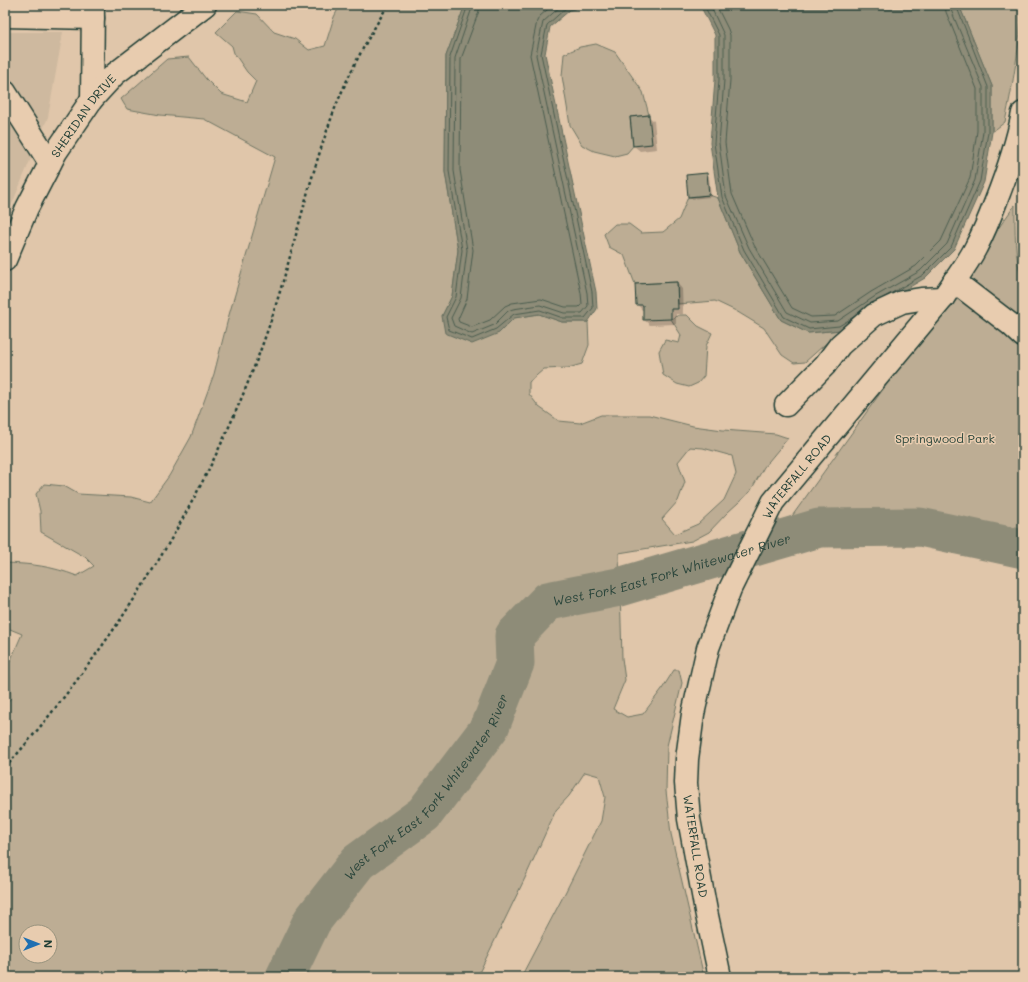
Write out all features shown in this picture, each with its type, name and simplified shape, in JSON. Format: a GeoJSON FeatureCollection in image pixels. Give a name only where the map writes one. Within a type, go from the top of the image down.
{"type":"FeatureCollection","features":[{"type":"Feature","properties":{"kind":"street","name":"SHERIDAN DRIVE"},"geometry":{"type":"LineString","coordinates":[[5,260],[27,208],[50,163],[92,99],[115,74],[205,5]]}},
{"type":"Feature","properties":{"kind":"street"},"geometry":{"type":"LineString","coordinates":[[5,16],[93,11],[92,99]]}},
{"type":"Feature","properties":{"kind":"street"},"geometry":{"type":"LineString","coordinates":[[5,92],[50,163]]}},
{"type":"Feature","properties":{"kind":"street","name":"WATERFALL ROAD"},"geometry":{"type":"LineString","coordinates":[[720,977],[706,911],[690,819],[686,783],[687,759],[693,714],[708,648],[730,589],[773,502],[949,290],[976,248],[1010,161],[1023,113]]}},
{"type":"Feature","properties":{"kind":"street"},"geometry":{"type":"LineString","coordinates":[[786,405],[825,364],[840,345],[874,315],[902,302],[921,299],[949,290],[1010,324],[1023,336]]}},
{"type":"Feature","properties":{"kind":"path"},"geometry":{"type":"LineString","coordinates":[[5,768],[66,695],[122,617],[168,543],[206,472],[246,385],[268,327],[333,114],[354,66],[388,5]]}},
{"type":"Feature","properties":{"kind":"shaded area"},"geometry":{"type":"Polygon","coordinates":[[[5,32],[63,32],[48,117],[5,221],[5,32]]]}},
{"type":"Feature","properties":{"kind":"green space"},"geometry":{"type":"Polygon","coordinates":[[[340,5],[465,5],[446,56],[445,172],[458,250],[452,296],[442,316],[499,333],[514,318],[539,314],[562,322],[588,322],[589,345],[582,364],[568,368],[544,369],[529,382],[529,394],[539,407],[559,421],[580,423],[601,415],[649,415],[693,426],[776,434],[788,438],[764,467],[750,492],[709,532],[692,541],[619,553],[622,658],[625,680],[613,709],[627,717],[643,714],[674,670],[679,670],[682,683],[667,746],[666,791],[671,834],[704,977],[521,977],[601,821],[605,797],[599,776],[585,772],[569,796],[556,810],[477,977],[5,977],[5,705],[11,698],[9,664],[22,634],[5,627],[5,563],[41,566],[77,576],[94,566],[85,557],[41,532],[40,511],[36,494],[44,484],[64,486],[78,494],[131,497],[150,502],[169,476],[191,437],[214,374],[229,315],[275,157],[204,119],[160,115],[127,109],[121,99],[167,59],[189,57],[206,79],[221,94],[247,102],[256,81],[247,72],[234,53],[232,46],[216,32],[237,11],[257,14],[274,32],[295,39],[309,50],[325,46],[334,17],[340,5]],[[690,447],[678,462],[685,482],[678,501],[662,519],[675,534],[698,524],[724,500],[736,474],[732,456],[703,448],[690,447]]]}},
{"type":"Feature","properties":{"kind":"green space"},"geometry":{"type":"Polygon","coordinates":[[[959,5],[1022,5],[1016,64],[1005,122],[992,132],[992,86],[959,5]]]}},
{"type":"Feature","properties":{"kind":"green space"},"geometry":{"type":"Polygon","coordinates":[[[596,44],[615,52],[643,92],[649,115],[630,117],[633,146],[627,153],[615,156],[594,151],[582,145],[570,125],[562,76],[564,54],[580,47],[596,44]]]}},
{"type":"Feature","properties":{"kind":"green space"},"geometry":{"type":"Polygon","coordinates":[[[709,195],[718,198],[740,252],[781,320],[808,333],[841,330],[805,362],[794,363],[782,355],[764,328],[736,311],[715,301],[678,304],[677,282],[635,284],[624,255],[609,247],[604,234],[615,224],[629,224],[641,233],[663,232],[679,219],[688,197],[709,195]]]}},
{"type":"Feature","properties":{"kind":"green space","name":"Springwood Park"},"geometry":{"type":"Polygon","coordinates":[[[1015,205],[1017,254],[1023,280],[1023,537],[942,517],[899,513],[848,516],[785,526],[1015,205]]]}},
{"type":"Feature","properties":{"kind":"green space"},"geometry":{"type":"Polygon","coordinates":[[[679,315],[687,315],[698,326],[712,333],[706,346],[704,376],[698,383],[689,387],[677,384],[663,375],[659,351],[665,340],[679,343],[681,335],[671,319],[679,315]]]}},
{"type":"Feature","properties":{"kind":"water"},"geometry":{"type":"Polygon","coordinates":[[[465,5],[591,5],[570,10],[550,27],[545,54],[596,292],[597,309],[588,322],[562,322],[539,314],[514,318],[499,333],[472,344],[445,333],[442,316],[452,296],[458,250],[445,172],[446,56],[465,5]]]}},
{"type":"Feature","properties":{"kind":"water"},"geometry":{"type":"Polygon","coordinates":[[[700,5],[959,5],[992,86],[992,132],[984,182],[954,249],[925,278],[879,305],[841,330],[808,333],[781,320],[740,252],[718,198],[710,143],[715,80],[715,35],[700,5]]]}},
{"type":"Feature","properties":{"kind":"building"},"geometry":{"type":"Polygon","coordinates":[[[649,115],[652,144],[633,146],[630,117],[649,115]]]}},
{"type":"Feature","properties":{"kind":"building"},"geometry":{"type":"Polygon","coordinates":[[[707,173],[709,195],[688,197],[686,175],[707,173]]]}},
{"type":"Feature","properties":{"kind":"building"},"geometry":{"type":"Polygon","coordinates":[[[677,282],[678,309],[671,309],[671,319],[643,320],[643,305],[636,305],[635,284],[677,282]]]}},
{"type":"Feature","properties":{"kind":"waterway","name":"West Fork East Fork Whitewater River"},"geometry":{"type":"LineString","coordinates":[[285,977],[312,921],[358,862],[424,814],[490,727],[515,663],[514,636],[548,601],[619,587],[819,528],[920,527],[1023,549]]}}]}
